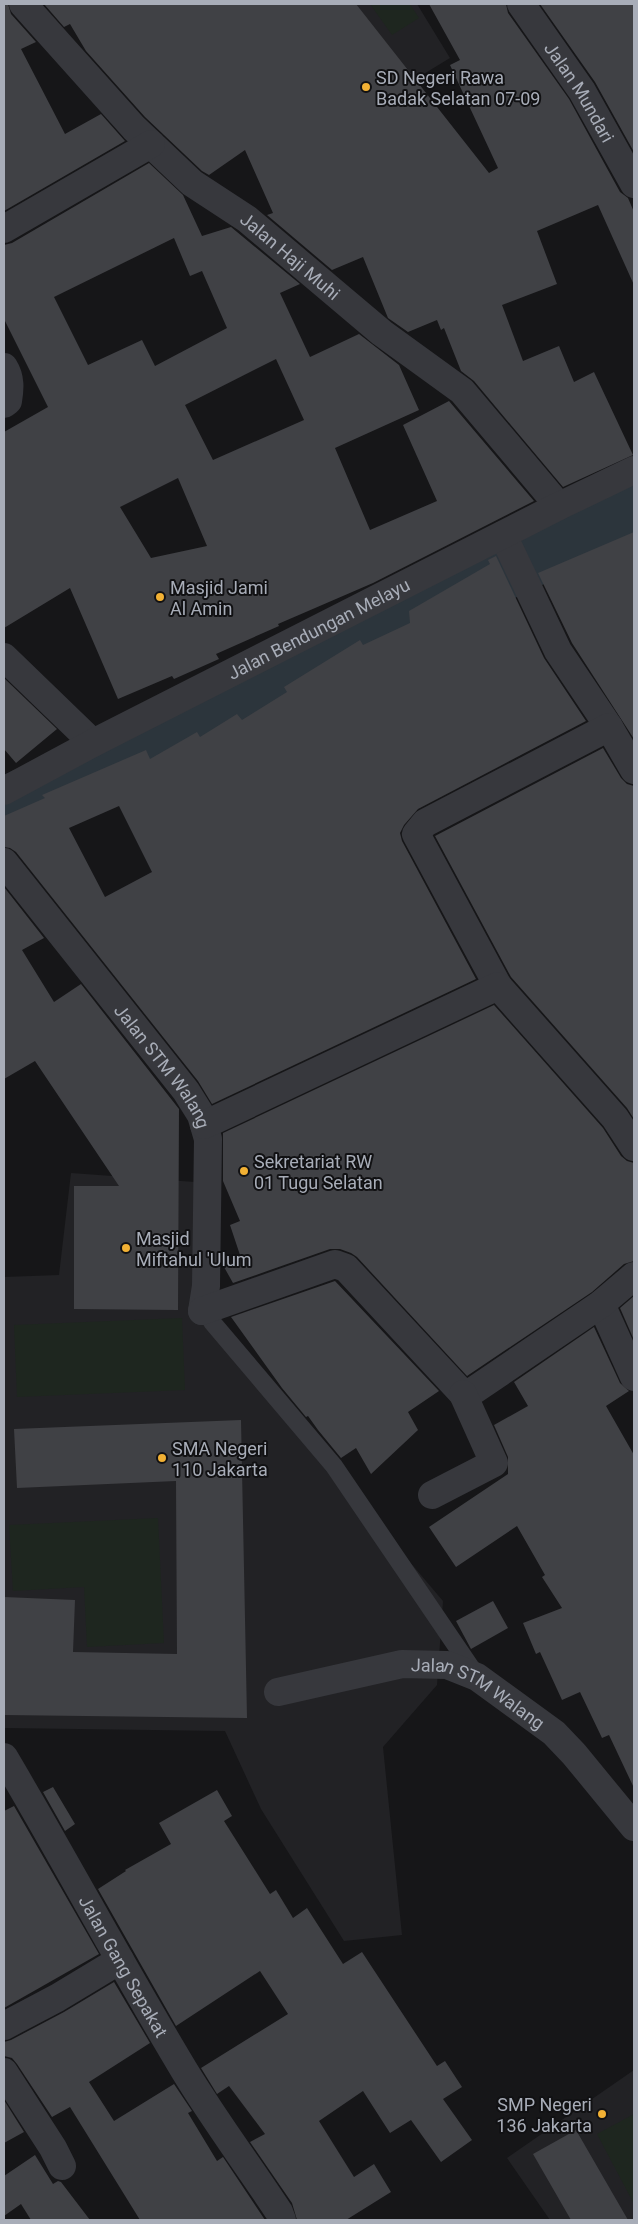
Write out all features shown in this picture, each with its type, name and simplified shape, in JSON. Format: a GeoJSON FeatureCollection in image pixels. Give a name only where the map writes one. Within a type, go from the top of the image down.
{"type":"FeatureCollection","features":[{"type":"Feature","properties":{"kind":"street","name":"Jalan Haji Muhi"},"geometry":{"type":"LineString","coordinates":[[23,4],[134,128],[192,183],[247,219],[382,333],[462,391],[559,506]]}},
{"type":"Feature","properties":{"kind":"street","name":"Jalan Mundari"},"geometry":{"type":"LineString","coordinates":[[521,4],[582,92],[634,184]]}},
{"type":"Feature","properties":{"kind":"street"},"geometry":{"type":"LineString","coordinates":[[4,229],[151,144]]}},
{"type":"Feature","properties":{"kind":"street"},"geometry":{"type":"LineString","coordinates":[[4,367],[10,386],[8,401],[4,404]]}},
{"type":"Feature","properties":{"kind":"street","name":"Jalan Bendungan Melayu"},"geometry":{"type":"LineString","coordinates":[[4,791],[93,743],[503,537],[559,506],[634,470]]}},
{"type":"Feature","properties":{"kind":"street"},"geometry":{"type":"LineString","coordinates":[[503,537],[524,576],[558,651],[609,727],[634,770]]}},
{"type":"Feature","properties":{"kind":"street"},"geometry":{"type":"LineString","coordinates":[[4,657],[93,743]]}},
{"type":"Feature","properties":{"kind":"street"},"geometry":{"type":"LineString","coordinates":[[609,727],[425,823],[416,834],[498,986],[615,1118],[634,1147]]}},
{"type":"Feature","properties":{"kind":"street","name":"Jalan STM Walang"},"geometry":{"type":"LineString","coordinates":[[7,867],[186,1091],[201,1115],[208,1139],[207,1316]]}},
{"type":"Feature","properties":{"kind":"street"},"geometry":{"type":"LineString","coordinates":[[204,1125],[498,986]]}},
{"type":"Feature","properties":{"kind":"street"},"geometry":{"type":"LineString","coordinates":[[207,1316],[335,1264],[346,1268],[463,1394],[494,1463],[432,1495]]}},
{"type":"Feature","properties":{"kind":"street"},"geometry":{"type":"LineString","coordinates":[[463,1394],[472,1394],[601,1304],[634,1276]]}},
{"type":"Feature","properties":{"kind":"street"},"geometry":{"type":"LineString","coordinates":[[601,1304],[634,1378]]}},
{"type":"Feature","properties":{"kind":"street","name":"Jalan STM Walang"},"geometry":{"type":"LineString","coordinates":[[278,1692],[402,1664],[447,1665],[477,1677],[554,1733],[574,1754],[634,1827]]}},
{"type":"Feature","properties":{"kind":"street","name":"Jalan Gang Sepakat"},"geometry":{"type":"LineString","coordinates":[[4,1757],[185,2071],[279,2212],[282,2220]]}},
{"type":"Feature","properties":{"kind":"street"},"geometry":{"type":"LineString","coordinates":[[4,2026],[57,1998],[120,1960]]}},
{"type":"Feature","properties":{"kind":"street"},"geometry":{"type":"LineString","coordinates":[[4,2072],[53,2148],[62,2166]]}},
{"type":"Feature","properties":{"kind":"lane"},"geometry":{"type":"LineString","coordinates":[[207,1316],[334,1466],[477,1677]]}},
{"type":"Feature","properties":{"kind":"shaded area","name":"SD Negeri Rawa Badak Selatan 07-09"},"geometry":{"type":"Polygon","coordinates":[[[267,4],[417,4],[450,58],[353,117],[267,4]]]}},
{"type":"Feature","properties":{"kind":"shaded area"},"geometry":{"type":"Polygon","coordinates":[[[370,4],[410,4],[419,18],[392,35],[370,4]]]}},
{"type":"Feature","properties":{"kind":"shaded area","name":"SMA Negeri 110 Jakarta"},"geometry":{"type":"Polygon","coordinates":[[[71,1173],[195,1182],[199,1314],[443,1601],[437,1685],[383,1747],[402,1935],[344,1941],[261,1809],[225,1731],[4,1728],[4,1277],[59,1275],[71,1173]]]}},
{"type":"Feature","properties":{"kind":"shaded area"},"geometry":{"type":"Polygon","coordinates":[[[182,1318],[185,1390],[17,1397],[14,1325],[182,1318]]]}},
{"type":"Feature","properties":{"kind":"shaded area"},"geometry":{"type":"Polygon","coordinates":[[[158,1518],[164,1643],[87,1647],[84,1587],[13,1591],[9,1525],[158,1518]]]}},
{"type":"Feature","properties":{"kind":"shaded area","name":"SMP Negeri 136 Jakarta"},"geometry":{"type":"Polygon","coordinates":[[[634,2070],[634,2220],[550,2220],[507,2158],[634,2070]]]}},
{"type":"Feature","properties":{"kind":"shaded area"},"geometry":{"type":"Polygon","coordinates":[[[634,2114],[634,2204],[597,2134],[634,2114]]]}},
{"type":"Feature","properties":{"kind":"building"},"geometry":{"type":"Polygon","coordinates":[[[4,4],[8,4],[11,14],[36,42],[21,49],[65,134],[101,114],[125,141],[4,211],[4,4]]]}},
{"type":"Feature","properties":{"kind":"building"},"geometry":{"type":"Polygon","coordinates":[[[44,4],[356,4],[489,173],[498,168],[450,65],[460,60],[429,4],[506,4],[508,13],[569,99],[620,192],[628,198],[634,212],[634,285],[598,205],[537,231],[557,284],[502,305],[523,361],[559,346],[574,382],[594,372],[633,455],[563,487],[474,381],[461,371],[444,328],[441,330],[437,320],[408,332],[388,318],[363,257],[332,270],[267,215],[273,213],[245,150],[209,175],[202,171],[145,117],[86,51],[70,24],[64,27],[44,4]]]}},
{"type":"Feature","properties":{"kind":"building"},"geometry":{"type":"Polygon","coordinates":[[[540,4],[634,4],[634,152],[595,82],[540,4]]]}},
{"type":"Feature","properties":{"kind":"building"},"geometry":{"type":"Polygon","coordinates":[[[149,163],[183,195],[202,236],[231,227],[300,284],[280,293],[310,357],[359,334],[399,365],[419,410],[335,448],[370,530],[437,501],[403,425],[449,401],[534,501],[373,583],[278,624],[279,626],[216,654],[219,659],[174,679],[172,676],[118,699],[70,588],[4,628],[4,432],[48,407],[4,319],[4,245],[12,243],[149,163]],[[174,238],[54,297],[88,365],[142,340],[155,366],[227,328],[202,271],[190,276],[174,238]],[[276,359],[185,405],[213,460],[304,420],[276,359]],[[178,478],[120,507],[151,558],[207,546],[178,478]]]}},
{"type":"Feature","properties":{"kind":"building"},"geometry":{"type":"Polygon","coordinates":[[[634,532],[634,739],[572,643],[538,573],[634,532]]]}},
{"type":"Feature","properties":{"kind":"building"},"geometry":{"type":"Polygon","coordinates":[[[496,556],[544,658],[586,721],[418,809],[404,825],[400,833],[402,841],[476,979],[212,1104],[198,1081],[16,852],[4,847],[4,816],[45,798],[42,795],[146,750],[150,759],[197,732],[200,737],[237,714],[242,720],[287,692],[284,687],[360,640],[363,645],[410,623],[409,611],[490,564],[488,560],[496,556]],[[119,806],[69,828],[105,897],[152,872],[119,806]]]}},
{"type":"Feature","properties":{"kind":"building"},"geometry":{"type":"Polygon","coordinates":[[[4,678],[57,729],[16,763],[4,749],[4,678]]]}},
{"type":"Feature","properties":{"kind":"building"},"geometry":{"type":"Polygon","coordinates":[[[603,748],[621,778],[627,784],[634,786],[634,1119],[627,1108],[511,977],[435,836],[603,748]]]}},
{"type":"Feature","properties":{"kind":"building"},"geometry":{"type":"Polygon","coordinates":[[[4,887],[44,938],[22,950],[54,1002],[81,984],[179,1109],[178,1310],[74,1309],[74,1186],[119,1186],[35,1061],[4,1079],[4,887]]]}},
{"type":"Feature","properties":{"kind":"building"},"geometry":{"type":"Polygon","coordinates":[[[494,1005],[603,1128],[621,1156],[627,1161],[634,1163],[634,1261],[624,1264],[592,1292],[467,1376],[357,1257],[351,1253],[340,1249],[330,1249],[233,1283],[224,1267],[241,1258],[230,1225],[240,1221],[223,1181],[223,1133],[494,1005]]]}},
{"type":"Feature","properties":{"kind":"building"},"geometry":{"type":"Polygon","coordinates":[[[335,1281],[439,1391],[408,1412],[418,1430],[371,1474],[356,1448],[341,1458],[308,1416],[306,1417],[282,1388],[231,1317],[335,1281]]]}},
{"type":"Feature","properties":{"kind":"building"},"geometry":{"type":"Polygon","coordinates":[[[634,1296],[634,1340],[620,1308],[634,1296]]]}},
{"type":"Feature","properties":{"kind":"building"},"geometry":{"type":"Polygon","coordinates":[[[594,1327],[620,1383],[629,1391],[606,1406],[634,1455],[634,1788],[609,1735],[602,1738],[580,1692],[562,1700],[540,1652],[536,1654],[523,1623],[562,1608],[542,1577],[545,1575],[517,1526],[456,1567],[429,1527],[508,1474],[508,1457],[494,1425],[528,1406],[514,1382],[594,1327]]]}},
{"type":"Feature","properties":{"kind":"building"},"geometry":{"type":"Polygon","coordinates":[[[241,1420],[247,1718],[4,1715],[4,1597],[75,1600],[73,1652],[177,1654],[176,1481],[17,1488],[14,1429],[241,1420]]]}},
{"type":"Feature","properties":{"kind":"building"},"geometry":{"type":"Polygon","coordinates":[[[493,1601],[508,1628],[471,1649],[456,1621],[493,1601]]]}},
{"type":"Feature","properties":{"kind":"building"},"geometry":{"type":"Polygon","coordinates":[[[53,1787],[75,1824],[65,1831],[43,1792],[53,1787]]]}},
{"type":"Feature","properties":{"kind":"building"},"geometry":{"type":"Polygon","coordinates":[[[217,1790],[232,1816],[224,1821],[270,1894],[276,1890],[293,1918],[307,1908],[343,1964],[362,1952],[437,2066],[445,2061],[462,2087],[443,2099],[472,2140],[441,2162],[411,2120],[390,2133],[363,2091],[319,2121],[354,2177],[374,2164],[391,2192],[346,2220],[297,2220],[292,2203],[250,2142],[265,2134],[229,2086],[217,2094],[201,2068],[288,2014],[260,1971],[176,2026],[98,1889],[125,1870],[171,1844],[159,1823],[217,1790]]]}},
{"type":"Feature","properties":{"kind":"building"},"geometry":{"type":"Polygon","coordinates":[[[14,1806],[99,1954],[4,2008],[4,1811],[14,1806]]]}},
{"type":"Feature","properties":{"kind":"building"},"geometry":{"type":"Polygon","coordinates":[[[114,1982],[150,2043],[89,2082],[114,2121],[174,2084],[192,2111],[188,2113],[217,2161],[223,2157],[265,2220],[140,2220],[70,2107],[52,2117],[17,2064],[12,2058],[4,2056],[4,2042],[64,2012],[114,1982]]]}},
{"type":"Feature","properties":{"kind":"building"},"geometry":{"type":"Polygon","coordinates":[[[4,2100],[24,2132],[4,2143],[4,2100]]]}},
{"type":"Feature","properties":{"kind":"building"},"geometry":{"type":"Polygon","coordinates":[[[576,2130],[628,2220],[571,2220],[533,2154],[576,2130]]]}},
{"type":"Feature","properties":{"kind":"building"},"geometry":{"type":"Polygon","coordinates":[[[35,2155],[53,2184],[58,2181],[61,2182],[90,2220],[31,2220],[21,2204],[4,2216],[4,2176],[35,2155]]]}},
{"type":"Feature","properties":{"kind":"waterway"},"geometry":{"type":"LineString","coordinates":[[4,808],[634,508]]}},
{"type":"Feature","properties":{"kind":"place","name":"SD Negeri Rawa Badak Selatan 07-09"},"geometry":{"type":"Point","coordinates":[366,87]}},
{"type":"Feature","properties":{"kind":"place","name":"Masjid Jami Al Amin"},"geometry":{"type":"Point","coordinates":[160,597]}},
{"type":"Feature","properties":{"kind":"place","name":"Sekretariat RW 01 Tugu Selatan"},"geometry":{"type":"Point","coordinates":[244,1171]}},
{"type":"Feature","properties":{"kind":"place","name":"Masjid Miftahul 'Ulum"},"geometry":{"type":"Point","coordinates":[126,1248]}},
{"type":"Feature","properties":{"kind":"place","name":"SMA Negeri 110 Jakarta"},"geometry":{"type":"Point","coordinates":[162,1458]}},
{"type":"Feature","properties":{"kind":"place","name":"SMP Negeri 136 Jakarta"},"geometry":{"type":"Point","coordinates":[602,2114]}}]}
